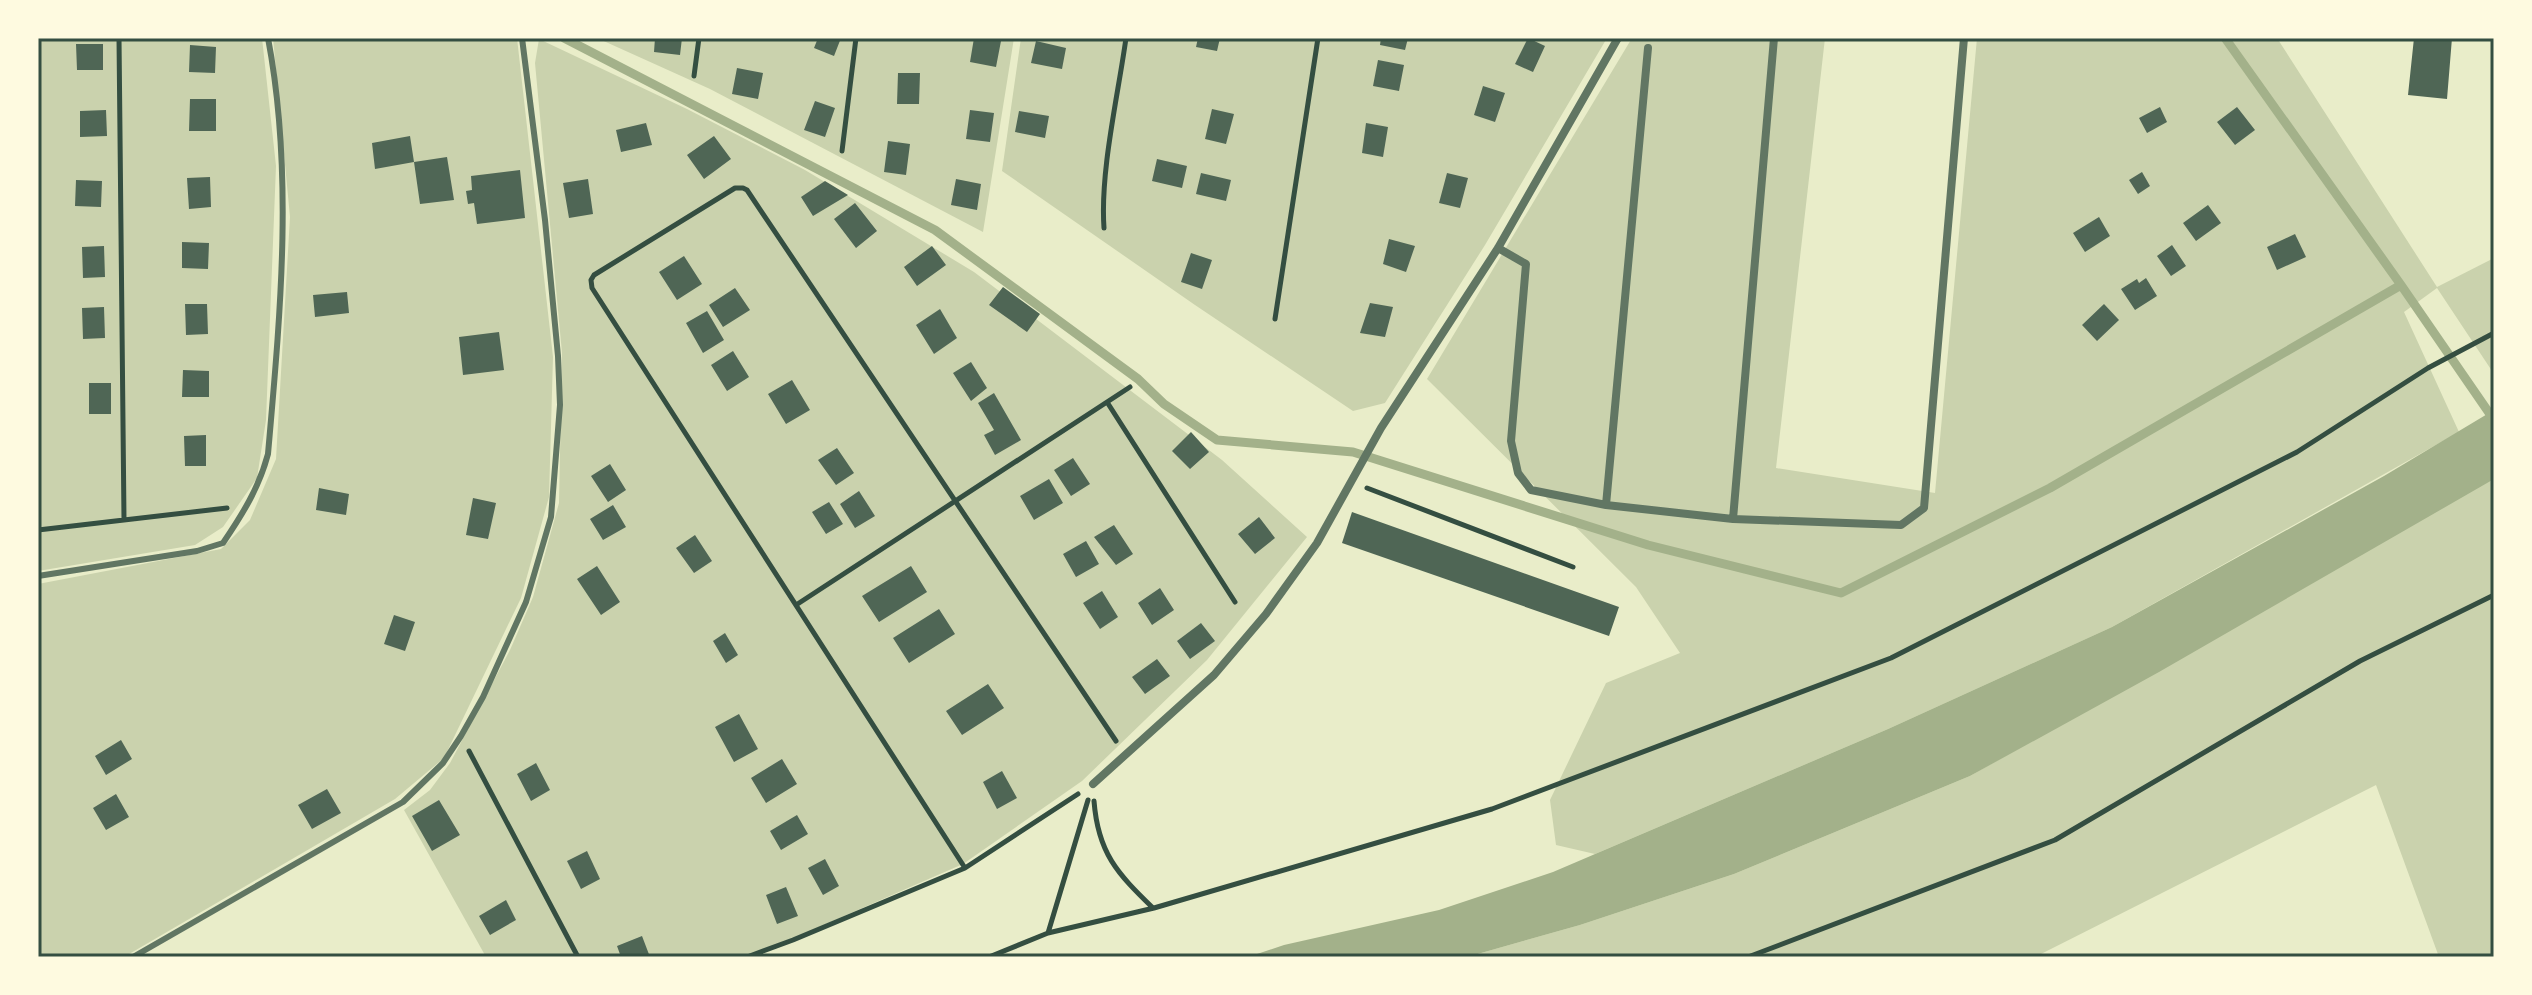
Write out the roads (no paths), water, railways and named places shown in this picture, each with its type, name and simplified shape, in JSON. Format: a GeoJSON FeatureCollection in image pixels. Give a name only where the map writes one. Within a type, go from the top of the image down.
{"type":"FeatureCollection","features":[{"type":"Feature","properties":{"kind":"street"},"geometry":{"type":"LineString","coordinates":[[1093,784],[1214,675],[1266,614],[1317,543],[1372,444],[1498,248],[1618,38]]}},
{"type":"Feature","properties":{"kind":"street"},"geometry":{"type":"LineString","coordinates":[[1733,519],[1774,38]]}},
{"type":"Feature","properties":{"kind":"street"},"geometry":{"type":"LineString","coordinates":[[1498,248],[1526,264],[1511,441],[1518,473],[1531,490],[1606,505],[1733,519],[1901,525],[1924,508],[1964,38]]}},
{"type":"Feature","properties":{"kind":"street"},"geometry":{"type":"LineString","coordinates":[[1606,505],[1648,48]]}},
{"type":"Feature","properties":{"kind":"lane"},"geometry":{"type":"LineString","coordinates":[[38,576],[197,551],[223,543],[262,478],[268,454],[281,307],[281,156],[273,61],[268,38]]}},
{"type":"Feature","properties":{"kind":"lane"},"geometry":{"type":"LineString","coordinates":[[133,957],[403,802],[443,763],[461,736],[483,697],[526,602],[551,517],[560,405],[545,220],[522,38]]}},
{"type":"Feature","properties":{"kind":"waterway"},"geometry":{"type":"LineString","coordinates":[[564,38],[935,230],[1138,379],[1164,404],[1217,440],[1353,452],[1648,545],[1841,593],[2050,488],[2401,285]]}},
{"type":"Feature","properties":{"kind":"waterway"},"geometry":{"type":"LineString","coordinates":[[2225,38],[2494,420]]}}]}
